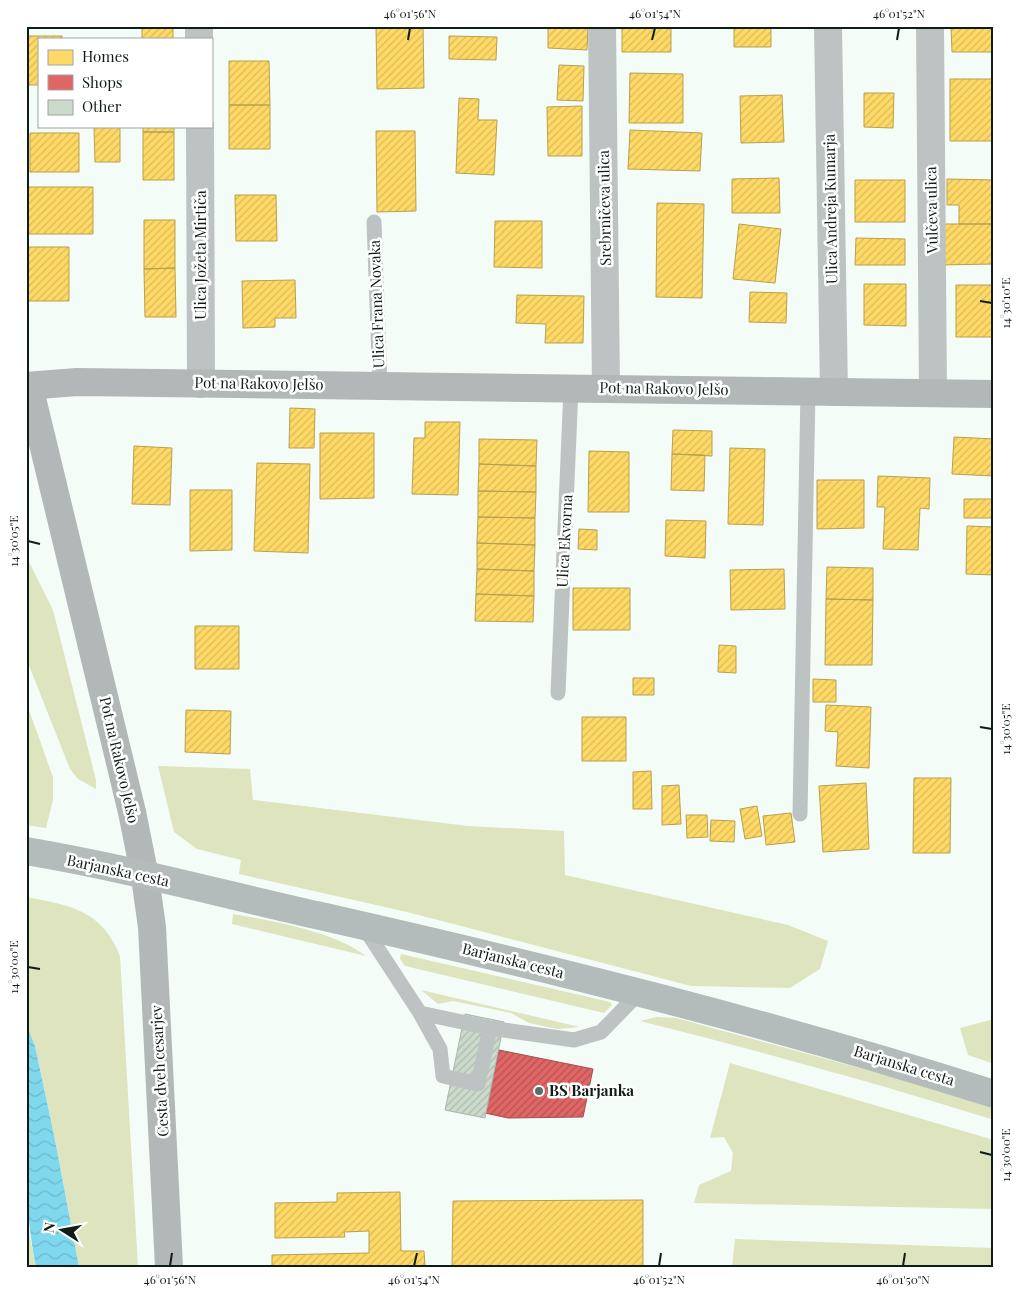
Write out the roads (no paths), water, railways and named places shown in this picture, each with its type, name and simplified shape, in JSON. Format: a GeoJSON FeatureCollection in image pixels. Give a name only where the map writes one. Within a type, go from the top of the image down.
{"type":"FeatureCollection","features":[{"type":"Feature","properties":{"kind":"main road","name":"Barjanska cesta"},"geometry":{"type":"LineString","coordinates":[[32,852],[363,926],[640,992],[837,1045],[994,1094]]}},
{"type":"Feature","properties":{"kind":"street","name":"Srebrničeva ulica"},"geometry":{"type":"LineString","coordinates":[[602,26],[606,389]]}},
{"type":"Feature","properties":{"kind":"street","name":"Ulica Andreja Kumarja"},"geometry":{"type":"LineString","coordinates":[[821,391],[828,26]]}},
{"type":"Feature","properties":{"kind":"street","name":"Vulčeva ulica"},"geometry":{"type":"LineString","coordinates":[[930,26],[934,393]]}},
{"type":"Feature","properties":{"kind":"street","name":"Ulica Jožeta Mirtiča"},"geometry":{"type":"LineString","coordinates":[[200,128],[201,384]]}},
{"type":"Feature","properties":{"kind":"street","name":"Pot na Rakovo Jelšo"},"geometry":{"type":"LineString","coordinates":[[145,876],[127,790],[28,386],[76,382],[994,394]]}},
{"type":"Feature","properties":{"kind":"street","name":"Cesta dveh cesarjev"},"geometry":{"type":"LineString","coordinates":[[145,876],[152,927],[169,1267]]}},
{"type":"Feature","properties":{"kind":"lane","name":"Ulica Frana Novaka"},"geometry":{"type":"LineString","coordinates":[[374,222],[380,386]]}},
{"type":"Feature","properties":{"kind":"lane","name":"Ulica Ekvorna"},"geometry":{"type":"LineString","coordinates":[[558,693],[571,388]]}},
{"type":"Feature","properties":{"kind":"lane"},"geometry":{"type":"LineString","coordinates":[[800,814],[821,391]]}},
{"type":"Feature","properties":{"kind":"lane"},"geometry":{"type":"LineString","coordinates":[[363,926],[420,1013],[440,1049],[442,1076],[478,1084],[490,1028]]}},
{"type":"Feature","properties":{"kind":"lane"},"geometry":{"type":"LineString","coordinates":[[420,1013],[490,1028],[566,1040],[582,1039],[601,1032],[612,1024],[640,992]]}},
{"type":"Feature","properties":{"kind":"water"},"geometry":{"type":"Polygon","coordinates":[[[26,1023],[35,1046],[79,1267],[36,1267],[31,1237],[26,1176],[26,1023]]]}},
{"type":"Feature","properties":{"kind":"place","name":"BS Barjanka"},"geometry":{"type":"Point","coordinates":[539,1091]}}]}
